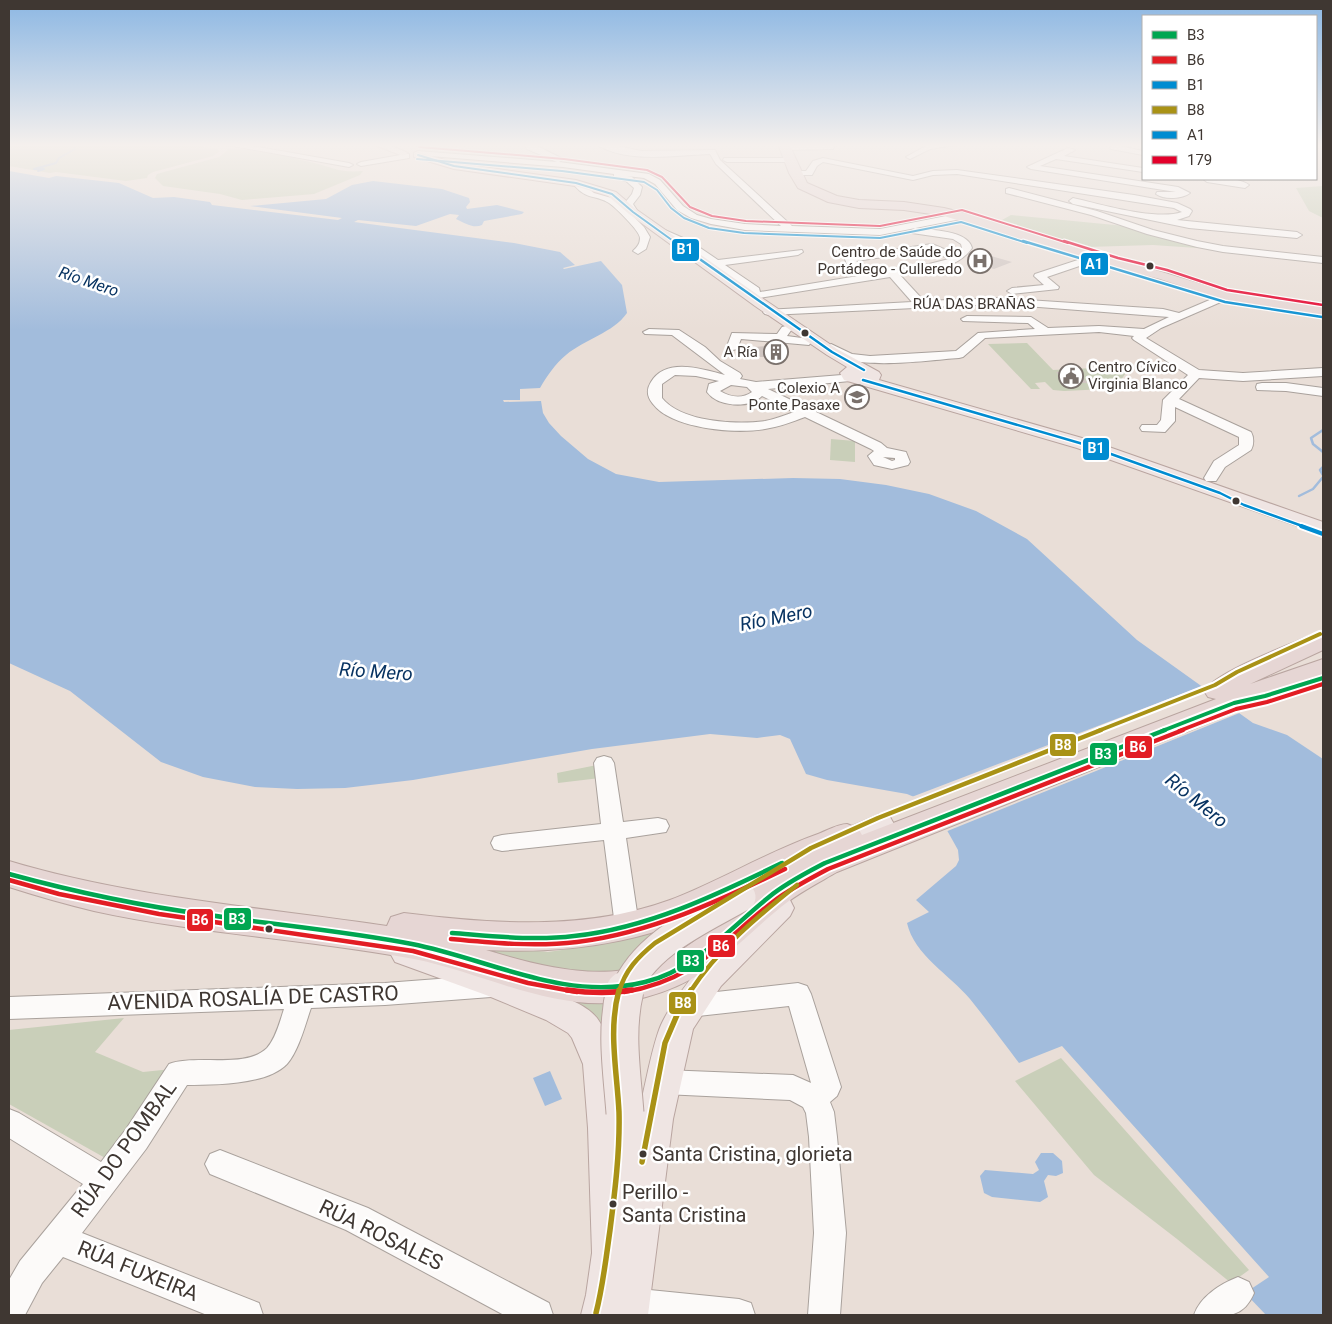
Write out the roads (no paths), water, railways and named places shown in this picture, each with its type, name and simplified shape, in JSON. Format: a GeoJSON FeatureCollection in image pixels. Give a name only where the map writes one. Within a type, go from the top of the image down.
{"type":"FeatureCollection","features":[{"type":"Feature","properties":{"kind":"highway"},"geometry":{"type":"LineString","coordinates":[[891,206],[913,207],[961,216],[1165,276],[1226,296],[1323,311]]}},
{"type":"Feature","properties":{"kind":"highway"},"geometry":{"type":"LineString","coordinates":[[1226,697],[1240,678],[1323,640]]}},
{"type":"Feature","properties":{"kind":"highway"},"geometry":{"type":"LineString","coordinates":[[1226,697],[1244,683],[1323,653]]}},
{"type":"Feature","properties":{"kind":"highway"},"geometry":{"type":"LineString","coordinates":[[9,874],[104,901],[359,936],[442,951],[553,984],[582,988],[611,987],[643,982],[673,973],[698,959],[762,903],[790,882],[886,831],[1226,697],[1258,691],[1323,667]]}},
{"type":"Feature","properties":{"kind":"highway"},"geometry":{"type":"LineString","coordinates":[[1226,697],[1265,696],[1323,678]]}},
{"type":"Feature","properties":{"kind":"highway"},"geometry":{"type":"LineString","coordinates":[[9,858],[64,875],[143,895],[448,932],[521,938],[558,937],[592,934],[680,910],[817,846],[886,831]]}},
{"type":"Feature","properties":{"kind":"main road"},"geometry":{"type":"LineString","coordinates":[[622,206],[714,278],[762,307],[807,339]]}},
{"type":"Feature","properties":{"kind":"main road"},"geometry":{"type":"LineString","coordinates":[[626,206],[658,230],[682,243],[762,307],[807,339],[861,371],[978,412],[1323,520]]}},
{"type":"Feature","properties":{"kind":"main road"},"geometry":{"type":"LineString","coordinates":[[682,243],[694,262]]}},
{"type":"Feature","properties":{"kind":"main road"},"geometry":{"type":"LineString","coordinates":[[1122,456],[1216,486],[1323,516]]}},
{"type":"Feature","properties":{"kind":"main road"},"geometry":{"type":"LineString","coordinates":[[1216,486],[1323,529]]}},
{"type":"Feature","properties":{"kind":"main road"},"geometry":{"type":"LineString","coordinates":[[1216,486],[1244,506],[1323,534]]}},
{"type":"Feature","properties":{"kind":"main road"},"geometry":{"type":"LineString","coordinates":[[620,1312],[607,1295],[622,1183],[625,1113],[620,1051],[620,1010],[628,984],[641,963],[658,948],[775,875],[814,854],[886,831]]}},
{"type":"Feature","properties":{"kind":"main road"},"geometry":{"type":"LineString","coordinates":[[620,1312],[655,1119],[677,1027],[688,1006],[710,977],[759,926],[789,899],[886,831]]}},
{"type":"Feature","properties":{"kind":"main road"},"geometry":{"type":"LineString","coordinates":[[359,936],[498,986],[566,1014],[586,1030],[593,1042],[600,1064],[606,1128],[612,1253]]}},
{"type":"Feature","properties":{"kind":"street"},"geometry":{"type":"LineString","coordinates":[[617,206],[641,229],[645,237],[643,247],[638,251]]}},
{"type":"Feature","properties":{"kind":"street"},"geometry":{"type":"LineString","coordinates":[[630,206],[633,212]]}},
{"type":"Feature","properties":{"kind":"street"},"geometry":{"type":"LineString","coordinates":[[678,206],[697,217],[745,227],[869,232],[901,227],[921,228],[956,237],[966,243],[967,248],[963,254],[926,268],[875,277],[762,307],[736,335],[733,346]]}},
{"type":"Feature","properties":{"kind":"street"},"geometry":{"type":"LineString","coordinates":[[767,206],[790,229]]}},
{"type":"Feature","properties":{"kind":"street"},"geometry":{"type":"LineString","coordinates":[[1066,206],[1094,213],[1150,232],[1223,249],[1319,260]]}},
{"type":"Feature","properties":{"kind":"street"},"geometry":{"type":"LineString","coordinates":[[1092,206],[1189,225],[1297,235]]}},
{"type":"Feature","properties":{"kind":"street"},"geometry":{"type":"LineString","coordinates":[[1143,215],[1177,217],[1186,214],[1187,212],[1176,206]]}},
{"type":"Feature","properties":{"kind":"street"},"geometry":{"type":"LineString","coordinates":[[913,207],[930,216],[932,221]]}},
{"type":"Feature","properties":{"kind":"street"},"geometry":{"type":"LineString","coordinates":[[921,228],[932,221],[961,216]]}},
{"type":"Feature","properties":{"kind":"street"},"geometry":{"type":"LineString","coordinates":[[932,221],[977,223],[1022,234]]}},
{"type":"Feature","properties":{"kind":"street"},"geometry":{"type":"LineString","coordinates":[[682,243],[717,263],[762,307]]}},
{"type":"Feature","properties":{"kind":"street"},"geometry":{"type":"LineString","coordinates":[[875,277],[851,263],[850,259],[932,247],[956,258]]}},
{"type":"Feature","properties":{"kind":"street"},"geometry":{"type":"LineString","coordinates":[[1303,247],[1311,249],[1319,260]]}},
{"type":"Feature","properties":{"kind":"street"},"geometry":{"type":"LineString","coordinates":[[717,263],[798,252]]}},
{"type":"Feature","properties":{"kind":"street"},"geometry":{"type":"LineString","coordinates":[[1012,291],[1054,287],[1039,276],[1096,257]]}},
{"type":"Feature","properties":{"kind":"street"},"geometry":{"type":"LineString","coordinates":[[893,274],[920,304]]}},
{"type":"Feature","properties":{"kind":"street"},"geometry":{"type":"LineString","coordinates":[[714,278],[722,280],[762,307]]}},
{"type":"Feature","properties":{"kind":"street"},"geometry":{"type":"LineString","coordinates":[[1226,296],[1144,332],[1138,338],[1196,374],[1243,377],[1323,372]]}},
{"type":"Feature","properties":{"kind":"street","name":"RÚA DAS BRAÑAS"},"geometry":{"type":"LineString","coordinates":[[762,307],[940,303],[955,306],[998,301],[1162,312],[1179,316]]}},
{"type":"Feature","properties":{"kind":"street"},"geometry":{"type":"LineString","coordinates":[[955,306],[982,334]]}},
{"type":"Feature","properties":{"kind":"street"},"geometry":{"type":"LineString","coordinates":[[968,319],[1031,320],[1046,332]]}},
{"type":"Feature","properties":{"kind":"street"},"geometry":{"type":"LineString","coordinates":[[807,411],[786,420],[762,425],[734,426],[686,418],[659,404],[655,396],[657,383],[665,375],[673,371],[721,377],[752,385],[786,383],[959,354],[982,334],[1099,329],[1144,332]]}},
{"type":"Feature","properties":{"kind":"street"},"geometry":{"type":"LineString","coordinates":[[649,332],[675,332],[701,350],[716,364],[752,385],[876,446],[884,452]]}},
{"type":"Feature","properties":{"kind":"street"},"geometry":{"type":"LineString","coordinates":[[1147,428],[1160,429],[1168,421],[1170,400],[1196,374]]}},
{"type":"Feature","properties":{"kind":"street"},"geometry":{"type":"LineString","coordinates":[[1272,397],[1290,395],[1323,384]]}},
{"type":"Feature","properties":{"kind":"street"},"geometry":{"type":"LineString","coordinates":[[1258,387],[1286,387],[1323,392]]}},
{"type":"Feature","properties":{"kind":"street"},"geometry":{"type":"LineString","coordinates":[[1170,400],[1246,435],[1246,447],[1219,464],[1216,486]]}},
{"type":"Feature","properties":{"kind":"street"},"geometry":{"type":"LineString","coordinates":[[604,763],[627,926]]}},
{"type":"Feature","properties":{"kind":"street"},"geometry":{"type":"LineString","coordinates":[[502,843],[658,826]]}},
{"type":"Feature","properties":{"kind":"street","name":"AVENIDA ROSALÍA DE CASTRO"},"geometry":{"type":"LineString","coordinates":[[9,1008],[386,994],[498,986]]}},
{"type":"Feature","properties":{"kind":"street"},"geometry":{"type":"LineString","coordinates":[[688,1006],[798,994],[827,1086],[813,1098]]}},
{"type":"Feature","properties":{"kind":"street","name":"RÚA DO POMBAL"},"geometry":{"type":"LineString","coordinates":[[9,1311],[31,1272],[105,1181],[136,1139],[179,1073],[229,1071],[254,1067],[278,1056],[301,997]]}},
{"type":"Feature","properties":{"kind":"street"},"geometry":{"type":"LineString","coordinates":[[664,1082],[793,1088],[813,1098],[820,1112],[830,1233],[824,1315]]}},
{"type":"Feature","properties":{"kind":"street"},"geometry":{"type":"LineString","coordinates":[[9,1122],[105,1181]]}},
{"type":"Feature","properties":{"kind":"street","name":"RÚA ROSALES"},"geometry":{"type":"LineString","coordinates":[[220,1164],[357,1219],[537,1315]]}},
{"type":"Feature","properties":{"kind":"street","name":"RÚA FUXEIRA"},"geometry":{"type":"LineString","coordinates":[[57,1239],[247,1315]]}},
{"type":"Feature","properties":{"kind":"street"},"geometry":{"type":"LineString","coordinates":[[586,1315],[594,1287],[612,1253]]}},
{"type":"Feature","properties":{"kind":"street"},"geometry":{"type":"LineString","coordinates":[[1210,1315],[1238,1293]]}},
{"type":"Feature","properties":{"kind":"street"},"geometry":{"type":"LineString","coordinates":[[620,1312],[739,1315]]}},
{"type":"Feature","properties":{"kind":"water","name":"Río Mero"},"geometry":{"type":"Polygon","coordinates":[[[9,206],[219,206],[338,220],[342,218],[250,206],[467,206],[467,209],[500,206],[524,212],[522,214],[484,221],[479,226],[469,225],[456,219],[459,215],[450,214],[416,226],[358,220],[354,222],[514,243],[560,252],[575,265],[564,269],[601,261],[622,285],[627,313],[607,331],[566,355],[558,362],[540,388],[520,389],[520,400],[503,400],[504,402],[541,401],[543,413],[549,423],[588,459],[616,474],[659,482],[793,478],[840,479],[886,485],[929,494],[976,511],[1027,539],[1137,640],[1253,723],[1287,735],[1323,759],[1323,1315],[1266,1315],[1245,1293],[1269,1277],[1062,1046],[1019,1063],[970,999],[917,945],[907,923],[929,912],[916,900],[956,866],[959,860],[958,850],[944,825],[919,799],[907,794],[827,780],[806,774],[790,739],[780,735],[757,738],[710,734],[592,749],[413,780],[345,788],[297,789],[255,787],[203,777],[161,762],[70,691],[9,663],[9,206]]]}},
{"type":"Feature","properties":{"kind":"water"},"geometry":{"type":"Polygon","coordinates":[[[550,1071],[562,1099],[545,1106],[533,1078],[550,1071]]]}},
{"type":"Feature","properties":{"kind":"water"},"geometry":{"type":"Polygon","coordinates":[[[1041,1153],[1053,1153],[1062,1161],[1063,1173],[1056,1176],[1048,1175],[1044,1181],[1048,1197],[1040,1202],[992,1197],[984,1193],[980,1176],[985,1170],[1033,1174],[1039,1170],[1035,1162],[1041,1153]]]}},
{"type":"Feature","properties":{"kind":"waterway"},"geometry":{"type":"LineString","coordinates":[[1323,430],[1311,438],[1313,444],[1323,452]]}},
{"type":"Feature","properties":{"kind":"waterway"},"geometry":{"type":"LineString","coordinates":[[1323,467],[1320,470],[1323,475]]}},
{"type":"Feature","properties":{"kind":"waterway"},"geometry":{"type":"LineString","coordinates":[[1299,496],[1313,489],[1323,477]]}},
{"type":"Feature","properties":{"kind":"place","name":"Centro de Saúde do Portádego - Culleredo"},"geometry":{"type":"Point","coordinates":[980,261]}},
{"type":"Feature","properties":{"kind":"place","name":"A Ría"},"geometry":{"type":"Point","coordinates":[776,352]}},
{"type":"Feature","properties":{"kind":"place","name":"Centro Cívico Virginia Blanco"},"geometry":{"type":"Point","coordinates":[1071,376]}},
{"type":"Feature","properties":{"kind":"place","name":"Colexio A Ponte Pasaxe"},"geometry":{"type":"Point","coordinates":[857,397]}},
{"type":"Feature","properties":{"kind":"place","name":"Santa Cristina, glorieta"},"geometry":{"type":"Point","coordinates":[643,1154]}},
{"type":"Feature","properties":{"kind":"place","name":"Perillo - Santa Cristina"},"geometry":{"type":"Point","coordinates":[613,1204]}}]}
